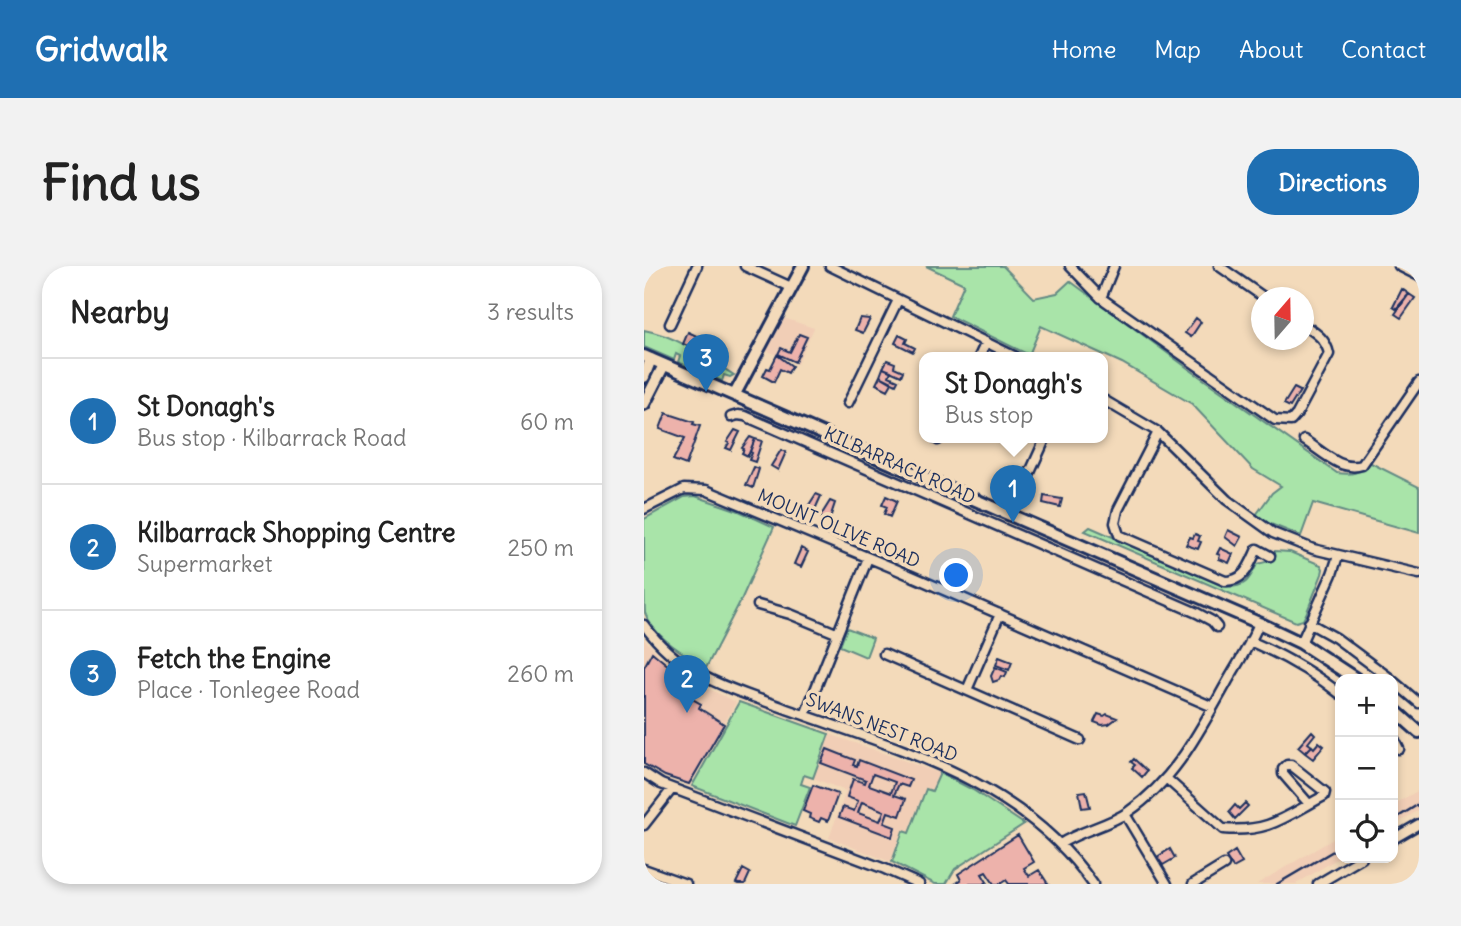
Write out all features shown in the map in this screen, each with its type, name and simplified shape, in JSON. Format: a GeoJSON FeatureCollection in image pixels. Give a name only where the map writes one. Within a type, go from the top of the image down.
{"type":"FeatureCollection","features":[{"type":"Feature","properties":{"kind":"main road"},"geometry":{"type":"LineString","coordinates":[[735,394],[803,266]]}},
{"type":"Feature","properties":{"kind":"main road"},"geometry":{"type":"LineString","coordinates":[[644,377],[648,357]]}},
{"type":"Feature","properties":{"kind":"main road","name":"KILBARRACK ROAD"},"geometry":{"type":"LineString","coordinates":[[648,357],[1259,622],[1301,643],[1348,674]]}},
{"type":"Feature","properties":{"kind":"main road"},"geometry":{"type":"LineString","coordinates":[[644,404],[664,365]]}},
{"type":"Feature","properties":{"kind":"main road"},"geometry":{"type":"LineString","coordinates":[[1398,713],[1419,732]]}},
{"type":"Feature","properties":{"kind":"street"},"geometry":{"type":"LineString","coordinates":[[670,324],[697,266]]}},
{"type":"Feature","properties":{"kind":"street"},"geometry":{"type":"LineString","coordinates":[[745,266],[791,287]]}},
{"type":"Feature","properties":{"kind":"street"},"geometry":{"type":"LineString","coordinates":[[830,266],[1006,352]]}},
{"type":"Feature","properties":{"kind":"street"},"geometry":{"type":"LineString","coordinates":[[1070,266],[1101,298],[1275,420],[1291,421],[1297,414],[1329,354],[1327,344],[1314,332]]}},
{"type":"Feature","properties":{"kind":"street"},"geometry":{"type":"LineString","coordinates":[[1101,298],[1114,266]]}},
{"type":"Feature","properties":{"kind":"street"},"geometry":{"type":"LineString","coordinates":[[1219,266],[1251,288]]}},
{"type":"Feature","properties":{"kind":"street"},"geometry":{"type":"LineString","coordinates":[[1399,266],[1419,276]]}},
{"type":"Feature","properties":{"kind":"street"},"geometry":{"type":"LineString","coordinates":[[848,402],[898,300]]}},
{"type":"Feature","properties":{"kind":"street"},"geometry":{"type":"LineString","coordinates":[[981,352],[986,342]]}},
{"type":"Feature","properties":{"kind":"street"},"geometry":{"type":"LineString","coordinates":[[1304,440],[1345,467],[1353,469],[1362,465],[1419,382]]}},
{"type":"Feature","properties":{"kind":"street"},"geometry":{"type":"LineString","coordinates":[[1108,403],[1158,432],[1227,500],[1259,525],[1293,543],[1419,574]]}},
{"type":"Feature","properties":{"kind":"street","name":"KILBARRACK ROAD"},"geometry":{"type":"LineString","coordinates":[[731,417],[745,416],[1197,613],[1217,626]]}},
{"type":"Feature","properties":{"kind":"street","name":"KILBARRACK ROAD"},"geometry":{"type":"LineString","coordinates":[[804,442],[809,426]]}},
{"type":"Feature","properties":{"kind":"street"},"geometry":{"type":"LineString","coordinates":[[1158,432],[1118,510],[1115,523],[1119,535],[1225,582],[1245,575],[1257,549],[1270,556]]}},
{"type":"Feature","properties":{"kind":"street"},"geometry":{"type":"LineString","coordinates":[[1027,479],[1043,443]]}},
{"type":"Feature","properties":{"kind":"street","name":"MOUNT OLIVE ROAD"},"geometry":{"type":"LineString","coordinates":[[644,509],[684,489],[706,490],[1213,707]]}},
{"type":"Feature","properties":{"kind":"street"},"geometry":{"type":"LineString","coordinates":[[1301,643],[1338,556]]}},
{"type":"Feature","properties":{"kind":"street"},"geometry":{"type":"LineString","coordinates":[[805,715],[868,558]]}},
{"type":"Feature","properties":{"kind":"street"},"geometry":{"type":"LineString","coordinates":[[1136,587],[1143,572]]}},
{"type":"Feature","properties":{"kind":"street"},"geometry":{"type":"LineString","coordinates":[[758,605],[790,614],[836,633]]}},
{"type":"Feature","properties":{"kind":"street"},"geometry":{"type":"LineString","coordinates":[[967,690],[1000,614]]}},
{"type":"Feature","properties":{"kind":"street"},"geometry":{"type":"LineString","coordinates":[[1060,844],[1125,814],[1167,779],[1213,707],[1259,622]]}},
{"type":"Feature","properties":{"kind":"street"},"geometry":{"type":"LineString","coordinates":[[1309,623],[1336,638],[1384,674]]}},
{"type":"Feature","properties":{"kind":"street","name":"SWANS NEST ROAD"},"geometry":{"type":"LineString","coordinates":[[644,625],[656,641],[708,680],[934,761],[967,777],[1030,818],[1060,844],[1093,884]]}},
{"type":"Feature","properties":{"kind":"street"},"geometry":{"type":"LineString","coordinates":[[1250,641],[1300,666],[1335,690]]}},
{"type":"Feature","properties":{"kind":"street"},"geometry":{"type":"LineString","coordinates":[[884,654],[1080,740]]}},
{"type":"Feature","properties":{"kind":"street"},"geometry":{"type":"LineString","coordinates":[[1398,685],[1419,703]]}},
{"type":"Feature","properties":{"kind":"street"},"geometry":{"type":"LineString","coordinates":[[1167,779],[1223,829],[1272,825],[1324,796],[1325,792],[1309,778],[1287,765],[1283,774],[1309,804]]}},
{"type":"Feature","properties":{"kind":"street"},"geometry":{"type":"LineString","coordinates":[[644,774],[672,789],[919,884]]}},
{"type":"Feature","properties":{"kind":"street"},"geometry":{"type":"LineString","coordinates":[[644,825],[672,789]]}},
{"type":"Feature","properties":{"kind":"street"},"geometry":{"type":"LineString","coordinates":[[1125,814],[1167,884]]}},
{"type":"Feature","properties":{"kind":"street"},"geometry":{"type":"LineString","coordinates":[[1398,836],[1419,824]]}},
{"type":"Feature","properties":{"kind":"street"},"geometry":{"type":"LineString","coordinates":[[1193,884],[1220,867],[1210,859]]}},
{"type":"Feature","properties":{"kind":"street"},"geometry":{"type":"LineString","coordinates":[[1318,884],[1354,863]]}},
{"type":"Feature","properties":{"kind":"street"},"geometry":{"type":"LineString","coordinates":[[644,869],[686,884]]}},
{"type":"Feature","properties":{"kind":"shaded area"},"geometry":{"type":"Polygon","coordinates":[[[784,318],[814,328],[797,364],[766,350],[784,318]]]}},
{"type":"Feature","properties":{"kind":"shaded area"},"geometry":{"type":"Polygon","coordinates":[[[644,639],[670,666],[690,680],[736,702],[690,786],[665,777],[644,765],[644,639]]]}},
{"type":"Feature","properties":{"kind":"shaded area"},"geometry":{"type":"Polygon","coordinates":[[[829,734],[939,773],[932,790],[925,789],[908,832],[903,831],[891,862],[829,838],[846,791],[813,778],[829,734]]]}},
{"type":"Feature","properties":{"kind":"shaded area"},"geometry":{"type":"Polygon","coordinates":[[[1419,790],[1419,810],[1398,823],[1398,802],[1419,790]]]}},
{"type":"Feature","properties":{"kind":"shaded area"},"geometry":{"type":"Polygon","coordinates":[[[1335,838],[1335,860],[1296,884],[1257,884],[1335,838]]]}},
{"type":"Feature","properties":{"kind":"green space"},"geometry":{"type":"Polygon","coordinates":[[[926,266],[1003,266],[1034,298],[1057,293],[1070,281],[1337,473],[1355,473],[1369,462],[1419,487],[1419,533],[1313,503],[1301,536],[1268,523],[1256,515],[1272,493],[1281,486],[1253,469],[1192,404],[1108,357],[1108,352],[1098,352],[1041,326],[1030,352],[1023,352],[950,316],[964,284],[926,266]]]}},
{"type":"Feature","properties":{"kind":"green space"},"geometry":{"type":"Polygon","coordinates":[[[644,330],[680,342],[734,375],[724,375],[722,381],[678,362],[680,356],[676,354],[674,360],[644,347],[644,330]]]}},
{"type":"Feature","properties":{"kind":"green space"},"geometry":{"type":"Polygon","coordinates":[[[695,496],[739,511],[774,527],[706,668],[663,638],[645,613],[644,519],[684,497],[695,496]]]}},
{"type":"Feature","properties":{"kind":"green space"},"geometry":{"type":"Polygon","coordinates":[[[1090,527],[1227,587],[1246,582],[1257,564],[1270,561],[1275,551],[1290,552],[1321,565],[1323,569],[1303,620],[1296,622],[1085,531],[1090,527]]]}},
{"type":"Feature","properties":{"kind":"green space"},"geometry":{"type":"Polygon","coordinates":[[[847,628],[873,638],[866,657],[840,646],[847,628]]]}},
{"type":"Feature","properties":{"kind":"green space"},"geometry":{"type":"Polygon","coordinates":[[[739,702],[829,734],[813,778],[804,775],[801,784],[810,787],[795,826],[692,786],[739,702]]]}},
{"type":"Feature","properties":{"kind":"green space"},"geometry":{"type":"Polygon","coordinates":[[[940,773],[973,790],[1024,824],[955,869],[946,884],[935,884],[892,862],[903,831],[909,833],[926,789],[932,791],[940,773]]]}},
{"type":"Feature","properties":{"kind":"building"},"geometry":{"type":"Polygon","coordinates":[[[1402,289],[1409,294],[1396,309],[1393,307],[1402,289]]]}},
{"type":"Feature","properties":{"kind":"building"},"geometry":{"type":"Polygon","coordinates":[[[1409,294],[1415,298],[1401,318],[1395,314],[1409,294]]]}},
{"type":"Feature","properties":{"kind":"building"},"geometry":{"type":"Polygon","coordinates":[[[860,318],[870,319],[863,333],[855,330],[860,318]]]}},
{"type":"Feature","properties":{"kind":"building"},"geometry":{"type":"Polygon","coordinates":[[[1196,318],[1201,322],[1191,337],[1185,333],[1196,318]]]}},
{"type":"Feature","properties":{"kind":"building"},"geometry":{"type":"Polygon","coordinates":[[[688,332],[701,338],[698,346],[692,343],[690,347],[683,344],[688,332]]]}},
{"type":"Feature","properties":{"kind":"building"},"geometry":{"type":"Polygon","coordinates":[[[799,334],[807,337],[795,362],[778,354],[781,348],[790,352],[799,334]]]}},
{"type":"Feature","properties":{"kind":"building"},"geometry":{"type":"Polygon","coordinates":[[[899,335],[907,339],[905,343],[915,348],[913,352],[895,343],[899,335]]]}},
{"type":"Feature","properties":{"kind":"building"},"geometry":{"type":"Polygon","coordinates":[[[777,355],[792,366],[788,373],[780,369],[774,382],[763,376],[777,355]]]}},
{"type":"Feature","properties":{"kind":"building"},"geometry":{"type":"Polygon","coordinates":[[[887,360],[903,371],[901,376],[883,368],[887,360]]]}},
{"type":"Feature","properties":{"kind":"building"},"geometry":{"type":"Polygon","coordinates":[[[883,368],[891,371],[889,376],[898,380],[896,384],[880,376],[883,368]]]}},
{"type":"Feature","properties":{"kind":"building"},"geometry":{"type":"Polygon","coordinates":[[[880,376],[892,383],[888,390],[876,384],[880,376]]]}},
{"type":"Feature","properties":{"kind":"building"},"geometry":{"type":"Polygon","coordinates":[[[1294,388],[1300,391],[1290,407],[1284,404],[1294,388]]]}},
{"type":"Feature","properties":{"kind":"building"},"geometry":{"type":"Polygon","coordinates":[[[666,413],[700,426],[686,465],[673,460],[685,438],[660,429],[666,413]]]}},
{"type":"Feature","properties":{"kind":"building"},"geometry":{"type":"Polygon","coordinates":[[[735,430],[740,432],[731,450],[726,448],[729,443],[727,442],[735,430]]]}},
{"type":"Feature","properties":{"kind":"building"},"geometry":{"type":"Polygon","coordinates":[[[750,437],[755,439],[748,456],[742,453],[742,448],[750,437]]]}},
{"type":"Feature","properties":{"kind":"building"},"geometry":{"type":"Polygon","coordinates":[[[755,439],[762,441],[755,462],[749,460],[755,439]]]}},
{"type":"Feature","properties":{"kind":"building"},"geometry":{"type":"Polygon","coordinates":[[[781,450],[786,452],[778,470],[771,466],[781,450]]]}},
{"type":"Feature","properties":{"kind":"building"},"geometry":{"type":"Polygon","coordinates":[[[754,467],[759,469],[753,488],[746,485],[754,467]]]}},
{"type":"Feature","properties":{"kind":"building"},"geometry":{"type":"Polygon","coordinates":[[[816,494],[821,496],[813,514],[805,511],[816,494]]]}},
{"type":"Feature","properties":{"kind":"building"},"geometry":{"type":"Polygon","coordinates":[[[886,496],[897,501],[890,517],[884,514],[887,507],[882,505],[886,496]]]}},
{"type":"Feature","properties":{"kind":"building"},"geometry":{"type":"Polygon","coordinates":[[[1044,496],[1062,499],[1060,507],[1043,503],[1044,496]]]}},
{"type":"Feature","properties":{"kind":"building"},"geometry":{"type":"Polygon","coordinates":[[[830,501],[835,503],[829,521],[820,517],[830,501]]]}},
{"type":"Feature","properties":{"kind":"building"},"geometry":{"type":"Polygon","coordinates":[[[1228,530],[1242,537],[1237,546],[1225,537],[1228,530]]]}},
{"type":"Feature","properties":{"kind":"building"},"geometry":{"type":"Polygon","coordinates":[[[1195,534],[1200,536],[1198,549],[1186,545],[1195,534]]]}},
{"type":"Feature","properties":{"kind":"building"},"geometry":{"type":"Polygon","coordinates":[[[801,548],[808,552],[801,567],[794,564],[801,548]]]}},
{"type":"Feature","properties":{"kind":"building"},"geometry":{"type":"Polygon","coordinates":[[[1220,548],[1233,554],[1229,563],[1219,559],[1220,555],[1217,554],[1220,548]]]}},
{"type":"Feature","properties":{"kind":"building"},"geometry":{"type":"Polygon","coordinates":[[[652,652],[695,685],[689,697],[701,704],[699,708],[724,724],[689,784],[665,776],[644,764],[644,667],[652,652]]]}},
{"type":"Feature","properties":{"kind":"building"},"geometry":{"type":"Polygon","coordinates":[[[999,657],[1012,662],[1009,670],[996,665],[999,657]]]}},
{"type":"Feature","properties":{"kind":"building"},"geometry":{"type":"Polygon","coordinates":[[[995,667],[1007,672],[1005,677],[1001,676],[993,682],[991,676],[995,667]]]}},
{"type":"Feature","properties":{"kind":"building"},"geometry":{"type":"Polygon","coordinates":[[[1098,714],[1117,718],[1102,725],[1094,722],[1098,714]]]}},
{"type":"Feature","properties":{"kind":"building"},"geometry":{"type":"Polygon","coordinates":[[[1312,731],[1315,734],[1308,743],[1312,746],[1305,753],[1298,747],[1312,731]]]}},
{"type":"Feature","properties":{"kind":"building"},"geometry":{"type":"Polygon","coordinates":[[[1319,742],[1324,746],[1313,759],[1305,753],[1319,742]]]}},
{"type":"Feature","properties":{"kind":"building"},"geometry":{"type":"Polygon","coordinates":[[[827,749],[855,760],[853,765],[857,766],[859,760],[911,780],[908,787],[899,784],[894,795],[906,799],[900,816],[888,812],[884,823],[895,827],[892,837],[839,817],[843,807],[854,811],[858,801],[847,797],[853,779],[865,783],[866,780],[821,763],[827,749]],[[873,774],[869,785],[891,793],[895,782],[873,774]],[[862,802],[858,813],[880,821],[884,811],[862,802]]]}},
{"type":"Feature","properties":{"kind":"building"},"geometry":{"type":"Polygon","coordinates":[[[1134,759],[1147,771],[1142,777],[1132,768],[1135,765],[1131,762],[1134,759]]]}},
{"type":"Feature","properties":{"kind":"building"},"geometry":{"type":"Polygon","coordinates":[[[813,785],[838,794],[828,821],[821,818],[819,822],[809,818],[810,814],[803,811],[813,785]]]}},
{"type":"Feature","properties":{"kind":"building"},"geometry":{"type":"Polygon","coordinates":[[[1086,791],[1090,807],[1082,808],[1079,792],[1086,791]]]}},
{"type":"Feature","properties":{"kind":"building"},"geometry":{"type":"Polygon","coordinates":[[[1245,803],[1248,806],[1235,819],[1229,812],[1235,805],[1239,809],[1245,803]]]}},
{"type":"Feature","properties":{"kind":"building"},"geometry":{"type":"Polygon","coordinates":[[[1018,835],[1034,862],[1024,868],[1029,876],[1039,870],[1048,884],[1009,884],[1006,880],[994,884],[986,872],[982,874],[987,882],[984,884],[955,884],[961,880],[958,874],[1018,835]]]}},
{"type":"Feature","properties":{"kind":"building"},"geometry":{"type":"Polygon","coordinates":[[[1170,849],[1175,858],[1163,865],[1157,857],[1170,849]]]}},
{"type":"Feature","properties":{"kind":"building"},"geometry":{"type":"Polygon","coordinates":[[[1235,851],[1242,863],[1233,868],[1226,857],[1235,851]]]}},
{"type":"Feature","properties":{"kind":"building"},"geometry":{"type":"Polygon","coordinates":[[[743,869],[750,873],[745,884],[738,884],[736,883],[743,869]]]}},
{"type":"Feature","properties":{"kind":"railway"},"geometry":{"type":"LineString","coordinates":[[1398,817],[1419,804]]}},
{"type":"Feature","properties":{"kind":"railway"},"geometry":{"type":"LineString","coordinates":[[1277,884],[1335,850]]}},
{"type":"Feature","properties":{"kind":"place","name":"Fetch the Engine"},"geometry":{"type":"Point","coordinates":[706,392]}},
{"type":"Feature","properties":{"kind":"place","name":"St Donagh's"},"geometry":{"type":"Point","coordinates":[1013,523]}},
{"type":"Feature","properties":{"kind":"place","name":"Kilbarrack Shopping Centre"},"geometry":{"type":"Point","coordinates":[687,713]}}]}
